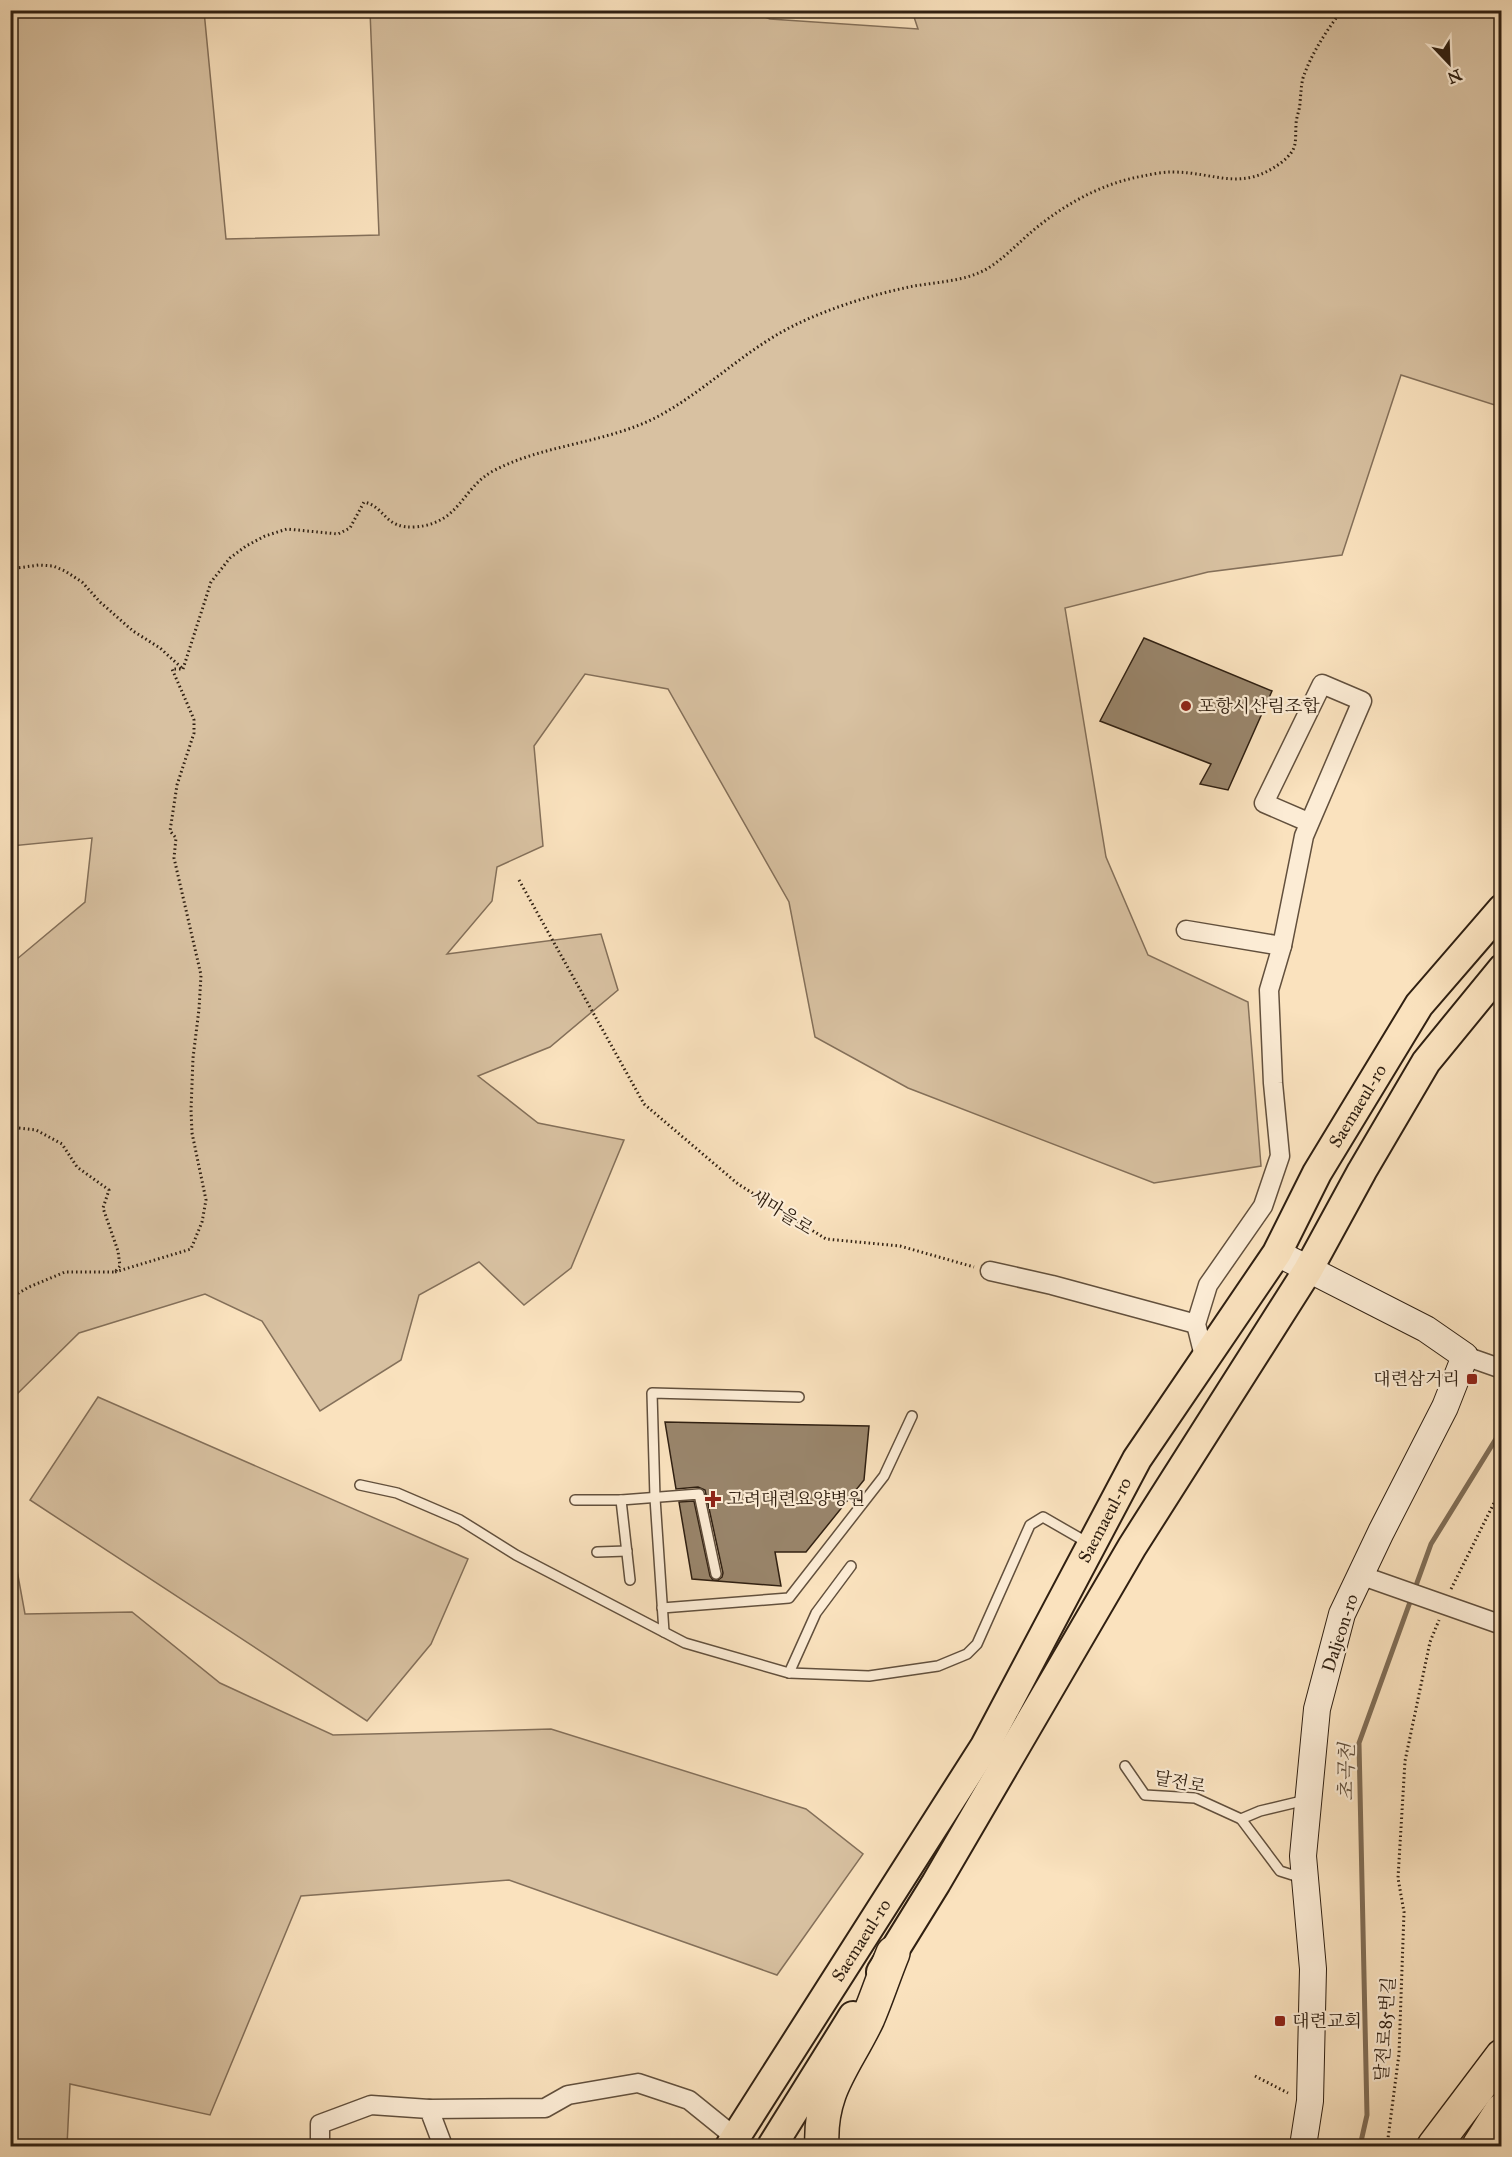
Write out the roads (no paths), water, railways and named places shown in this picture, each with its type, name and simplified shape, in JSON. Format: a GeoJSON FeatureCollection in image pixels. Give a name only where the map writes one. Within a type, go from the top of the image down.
{"type":"FeatureCollection","features":[{"type":"Feature","properties":{"kind":"highway"},"geometry":{"type":"LineString","coordinates":[[822,2146],[821,2134],[828,2094],[867,2019],[893,1953]]}},
{"type":"Feature","properties":{"kind":"highway"},"geometry":{"type":"LineString","coordinates":[[1434,2146],[1494,2065]]}},
{"type":"Feature","properties":{"kind":"highway"},"geometry":{"type":"LineString","coordinates":[[1479,2146],[1502,2110]]}},
{"type":"Feature","properties":{"kind":"main road","name":"Saemaeul-ro"},"geometry":{"type":"LineString","coordinates":[[733,2142],[985,1746],[1137,1459],[1277,1253],[1317,1173],[1419,1005],[1502,909]]}},
{"type":"Feature","properties":{"kind":"main road","name":"Saemaeul-ro"},"geometry":{"type":"LineString","coordinates":[[772,2146],[936,1883],[1132,1547],[1308,1270],[1362,1171],[1426,1062],[1502,969]]}},
{"type":"Feature","properties":{"kind":"street"},"geometry":{"type":"LineString","coordinates":[[1205,1360],[1196,1324],[1208,1285],[1263,1206],[1280,1156],[1273,1083],[1269,990],[1282,946],[1308,822],[1362,701],[1322,684],[1264,804],[1308,822]]}},
{"type":"Feature","properties":{"kind":"street"},"geometry":{"type":"LineString","coordinates":[[1186,930],[1282,946]]}},
{"type":"Feature","properties":{"kind":"street"},"geometry":{"type":"LineString","coordinates":[[1277,1253],[1426,1329],[1465,1356],[1502,1370]]}},
{"type":"Feature","properties":{"kind":"street"},"geometry":{"type":"LineString","coordinates":[[990,1271],[1052,1285],[1196,1324]]}},
{"type":"Feature","properties":{"kind":"street","name":"Daljeon-ro"},"geometry":{"type":"LineString","coordinates":[[1303,2146],[1310,2101],[1313,1969],[1303,1856],[1317,1709],[1342,1614],[1365,1577],[1445,1407],[1465,1356]]}},
{"type":"Feature","properties":{"kind":"street"},"geometry":{"type":"LineString","coordinates":[[1365,1577],[1502,1625]]}},
{"type":"Feature","properties":{"kind":"street"},"geometry":{"type":"LineString","coordinates":[[320,2146],[320,2124],[371,2105],[429,2109],[545,2108],[568,2094],[638,2083],[689,2100],[733,2142]]}},
{"type":"Feature","properties":{"kind":"street"},"geometry":{"type":"LineString","coordinates":[[429,2109],[443,2146]]}},
{"type":"Feature","properties":{"kind":"lane"},"geometry":{"type":"LineString","coordinates":[[664,1632],[655,1498],[652,1393],[799,1397]]}},
{"type":"Feature","properties":{"kind":"lane"},"geometry":{"type":"LineString","coordinates":[[662,1608],[789,1598],[884,1476],[912,1416]]}},
{"type":"Feature","properties":{"kind":"lane"},"geometry":{"type":"LineString","coordinates":[[360,1485],[397,1493],[460,1520],[516,1555],[685,1643],[789,1673],[869,1676],[938,1666],[967,1654],[977,1644],[1030,1525],[1043,1516],[1092,1545]]}},
{"type":"Feature","properties":{"kind":"lane"},"geometry":{"type":"LineString","coordinates":[[575,1500],[621,1500],[699,1494],[716,1574]]}},
{"type":"Feature","properties":{"kind":"lane"},"geometry":{"type":"LineString","coordinates":[[621,1500],[630,1580]]}},
{"type":"Feature","properties":{"kind":"lane"},"geometry":{"type":"LineString","coordinates":[[597,1552],[627,1551]]}},
{"type":"Feature","properties":{"kind":"lane"},"geometry":{"type":"LineString","coordinates":[[789,1673],[816,1613],[851,1566]]}},
{"type":"Feature","properties":{"kind":"lane","name":"달전로"},"geometry":{"type":"LineString","coordinates":[[1125,1766],[1145,1795],[1195,1798],[1241,1819]]}},
{"type":"Feature","properties":{"kind":"lane"},"geometry":{"type":"LineString","coordinates":[[1305,1879],[1280,1871],[1241,1819],[1260,1810],[1308,1800]]}},
{"type":"Feature","properties":{"kind":"waterway","name":"초곡천"},"geometry":{"type":"LineString","coordinates":[[1360,2146],[1367,2115],[1359,1743],[1431,1544],[1502,1429]]}},
{"type":"Feature","properties":{"kind":"place","name":"포항시산림조합"},"geometry":{"type":"Point","coordinates":[1186,706]}},
{"type":"Feature","properties":{"kind":"place","name":"대련삼거리"},"geometry":{"type":"Point","coordinates":[1472,1379]}},
{"type":"Feature","properties":{"kind":"place","name":"고려대련요양병원"},"geometry":{"type":"Point","coordinates":[713,1499]}},
{"type":"Feature","properties":{"kind":"place","name":"대련교회"},"geometry":{"type":"Point","coordinates":[1280,2021]}}]}
